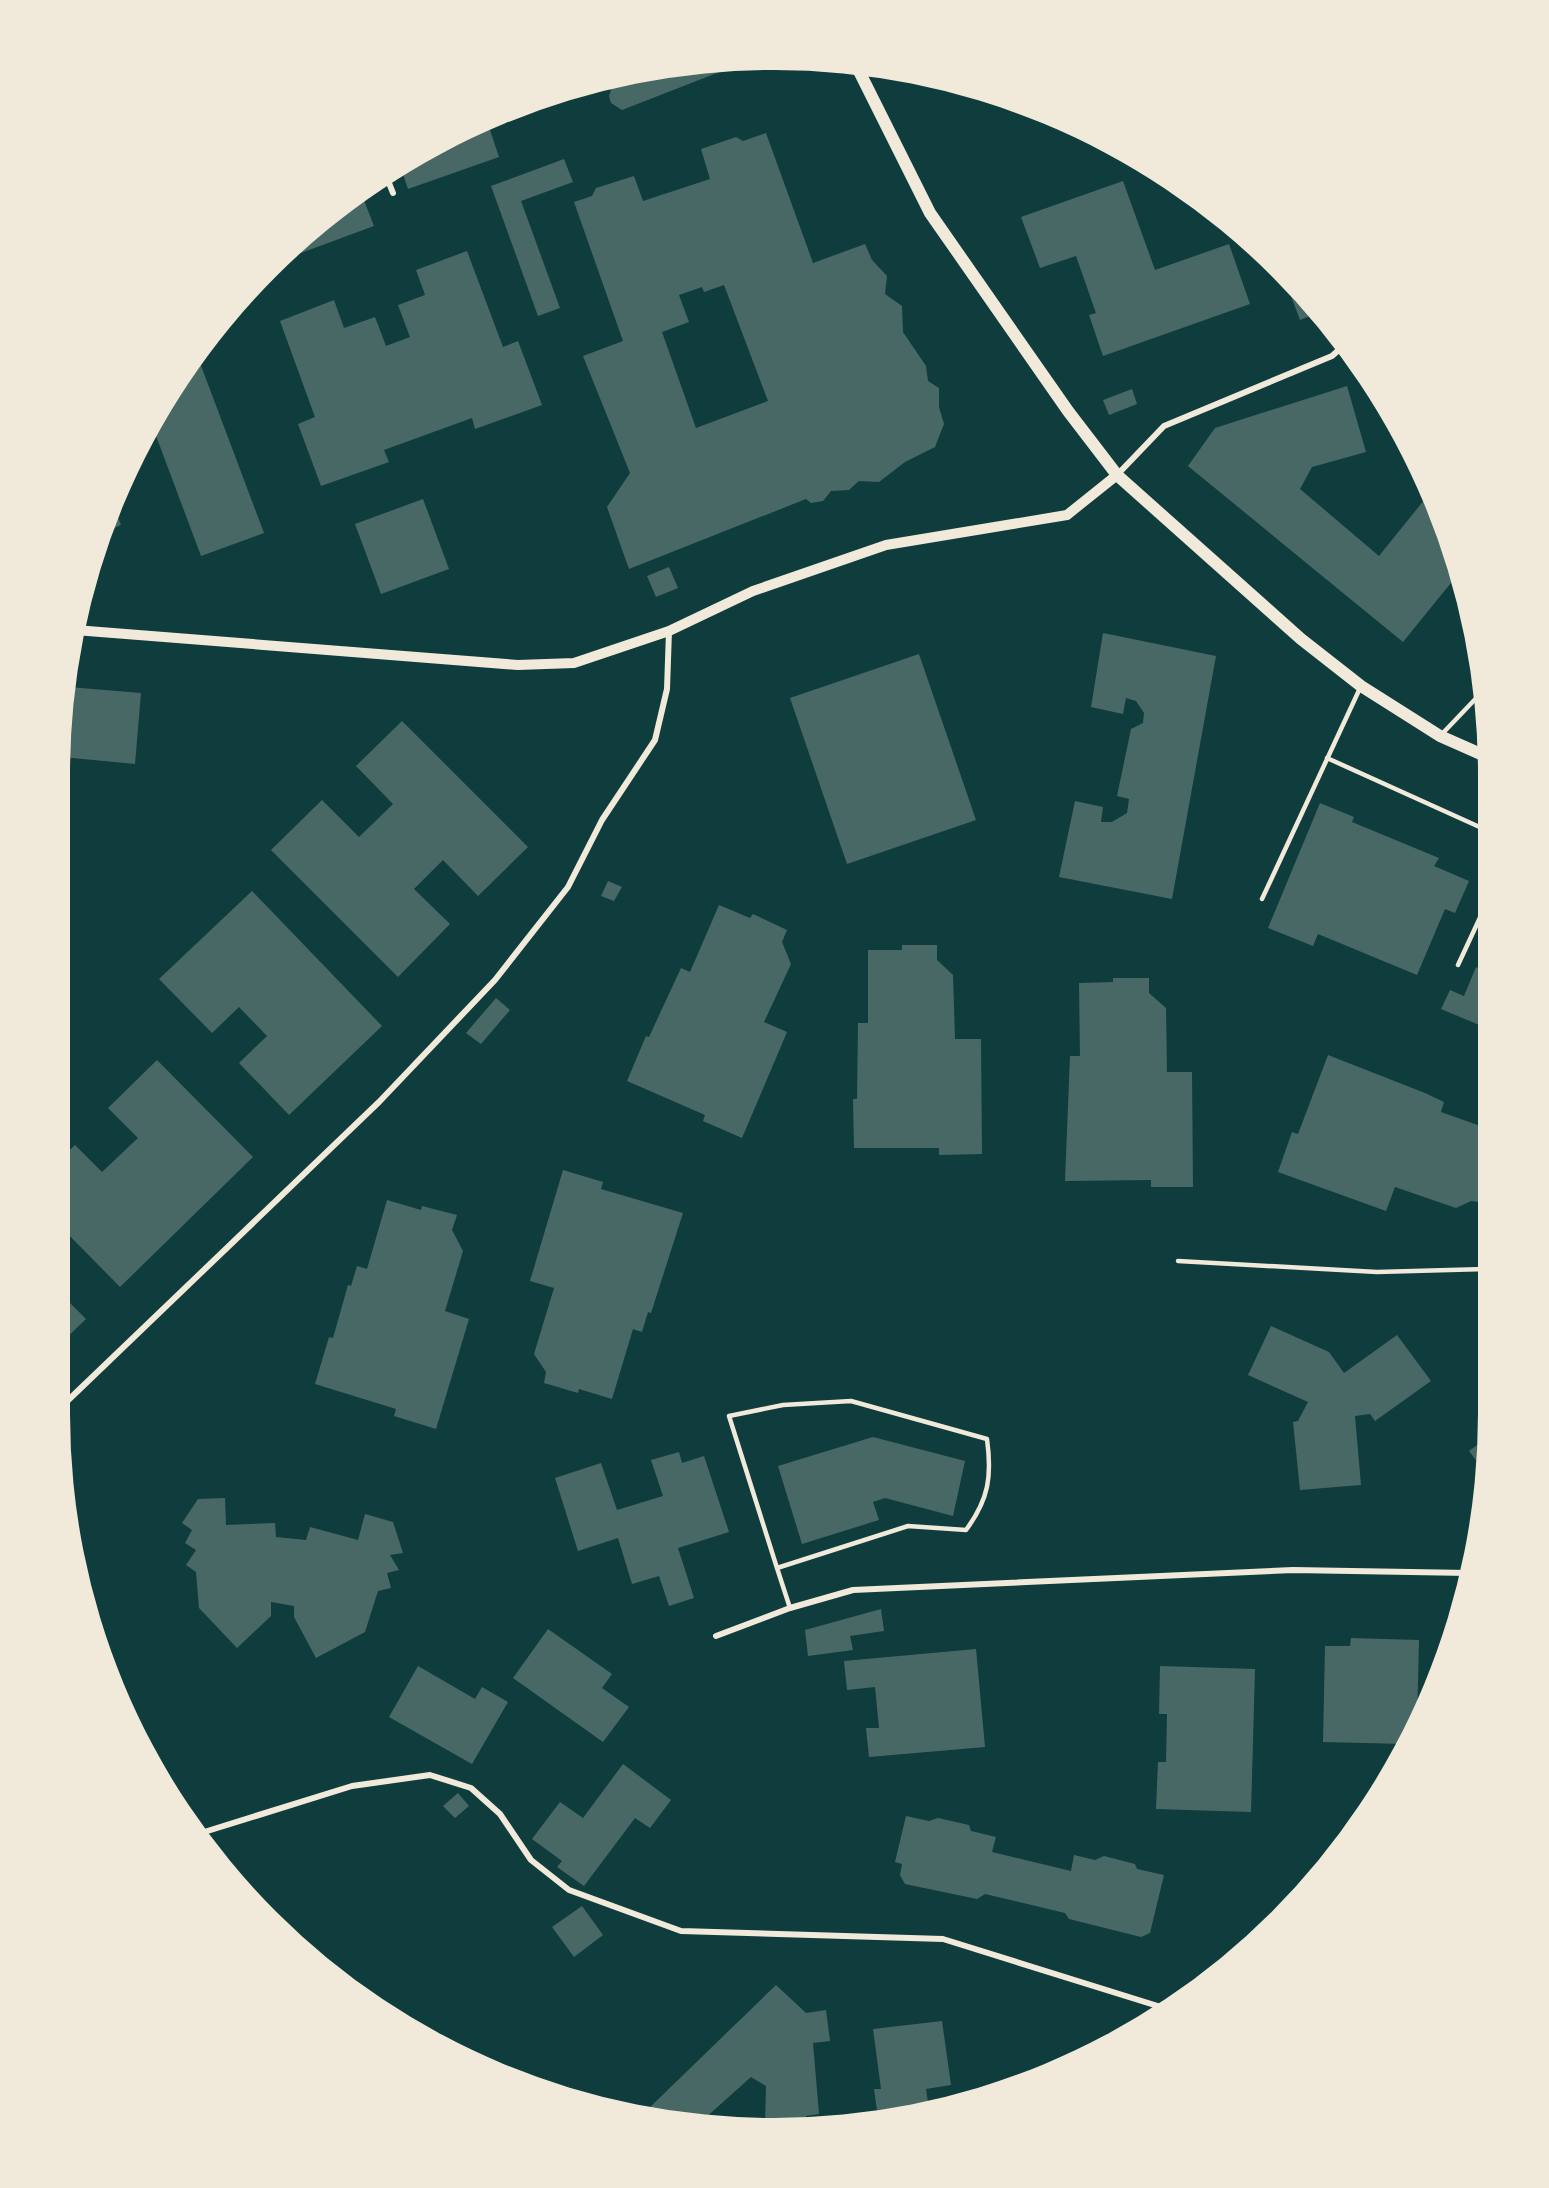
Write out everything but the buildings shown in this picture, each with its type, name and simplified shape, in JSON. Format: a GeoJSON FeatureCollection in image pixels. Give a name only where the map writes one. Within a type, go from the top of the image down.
{"type":"FeatureCollection","features":[{"type":"Feature","properties":{"kind":"main road"},"geometry":{"type":"LineString","coordinates":[[861,76],[930,213],[1068,411],[1117,475],[1300,639],[1361,686],[1440,736],[1478,753]]}},
{"type":"Feature","properties":{"kind":"street"},"geometry":{"type":"LineString","coordinates":[[390,185],[393,193]]}},
{"type":"Feature","properties":{"kind":"street"},"geometry":{"type":"LineString","coordinates":[[85,631],[518,665],[574,663],[669,631],[753,591],[886,545],[1067,515],[1117,475],[1164,426],[1332,356],[1337,352]]}},
{"type":"Feature","properties":{"kind":"street"},"geometry":{"type":"LineString","coordinates":[[70,1398],[379,1102],[495,980],[568,887],[602,820],[655,740],[667,689],[669,631]]}},
{"type":"Feature","properties":{"kind":"street"},"geometry":{"type":"LineString","coordinates":[[716,1636],[790,1608],[854,1590],[1293,1570],[1460,1573]]}},
{"type":"Feature","properties":{"kind":"street"},"geometry":{"type":"LineString","coordinates":[[208,1831],[352,1786],[430,1775],[471,1788],[500,1814],[531,1860],[570,1890],[681,1931],[943,1939],[1156,2005]]}},
{"type":"Feature","properties":{"kind":"lane"},"geometry":{"type":"LineString","coordinates":[[1262,900],[1361,686]]}},
{"type":"Feature","properties":{"kind":"lane"},"geometry":{"type":"LineString","coordinates":[[1440,736],[1474,700]]}},
{"type":"Feature","properties":{"kind":"lane"},"geometry":{"type":"LineString","coordinates":[[1327,758],[1478,826]]}},
{"type":"Feature","properties":{"kind":"lane"},"geometry":{"type":"LineString","coordinates":[[1458,965],[1478,922]]}},
{"type":"Feature","properties":{"kind":"lane"},"geometry":{"type":"LineString","coordinates":[[1178,1261],[1377,1272],[1478,1269]]}},
{"type":"Feature","properties":{"kind":"lane"},"geometry":{"type":"LineString","coordinates":[[777,1568],[908,1526],[966,1530],[982,1509],[991,1468],[987,1439],[851,1401],[815,1401],[729,1416],[777,1568],[790,1608]]}}]}
